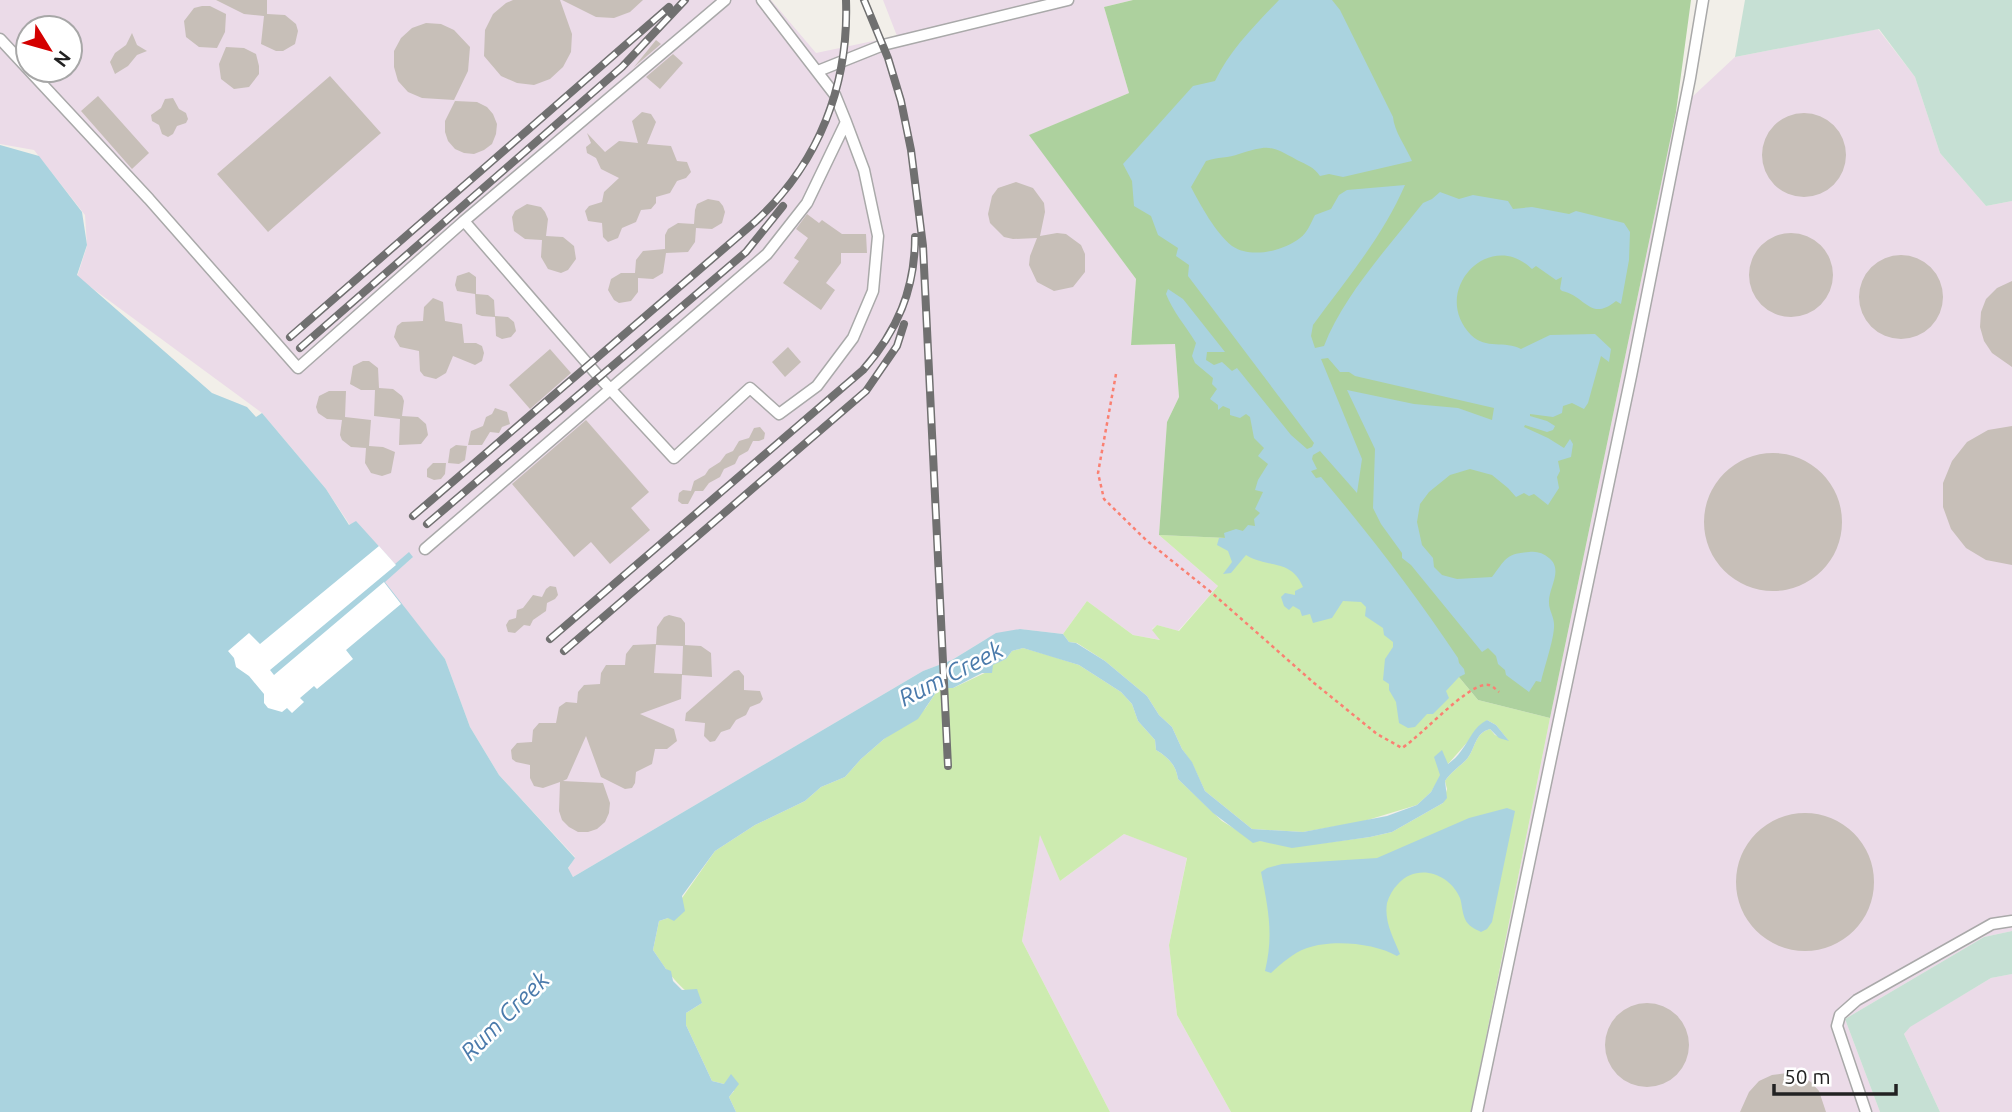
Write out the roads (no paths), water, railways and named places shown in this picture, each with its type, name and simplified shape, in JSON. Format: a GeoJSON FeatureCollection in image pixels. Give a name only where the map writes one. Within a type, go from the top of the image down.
{"type":"FeatureCollection","features":[{"type":"Feature","properties":{"kind":"lane"},"geometry":{"type":"LineString","coordinates":[[0,39],[149,199],[298,368],[464,221],[725,0]]}},
{"type":"Feature","properties":{"kind":"lane"},"geometry":{"type":"LineString","coordinates":[[464,221],[674,458],[750,388],[779,414],[817,386],[853,338],[873,291],[878,236],[864,170],[835,95],[762,0]]}},
{"type":"Feature","properties":{"kind":"lane"},"geometry":{"type":"LineString","coordinates":[[818,71],[883,45],[1068,0]]}},
{"type":"Feature","properties":{"kind":"lane"},"geometry":{"type":"LineString","coordinates":[[1476,1112],[1631,376],[1703,0]]}},
{"type":"Feature","properties":{"kind":"lane"},"geometry":{"type":"LineString","coordinates":[[425,549],[767,254],[807,203],[846,122]]}},
{"type":"Feature","properties":{"kind":"lane"},"geometry":{"type":"LineString","coordinates":[[1866,1112],[1837,1026],[1840,1015],[1857,1000],[1992,923],[2012,921]]}},
{"type":"Feature","properties":{"kind":"water"},"geometry":{"type":"Polygon","coordinates":[[[1279,0],[1332,0],[1340,10],[1412,161],[1343,177],[1329,174],[1320,176],[1315,170],[1281,151],[1263,148],[1206,161],[1191,187],[1220,234],[1232,246],[1257,253],[1276,250],[1293,243],[1307,231],[1315,215],[1331,209],[1339,195],[1347,190],[1405,185],[1375,240],[1313,325],[1311,336],[1315,348],[1324,346],[1343,308],[1382,254],[1423,203],[1440,192],[1459,199],[1473,195],[1508,201],[1513,209],[1532,207],[1569,214],[1576,211],[1624,223],[1630,232],[1629,260],[1621,304],[1616,301],[1600,309],[1588,306],[1560,289],[1562,277],[1556,280],[1536,266],[1532,269],[1515,258],[1498,256],[1483,260],[1470,270],[1461,284],[1457,301],[1460,318],[1471,335],[1489,344],[1521,349],[1550,335],[1595,334],[1611,349],[1609,362],[1601,356],[1584,409],[1572,403],[1563,406],[1562,413],[1553,417],[1530,414],[1555,426],[1547,432],[1525,425],[1524,427],[1564,448],[1570,439],[1573,444],[1571,457],[1558,461],[1559,488],[1548,505],[1534,494],[1529,496],[1524,493],[1516,497],[1492,475],[1470,469],[1450,475],[1429,492],[1420,504],[1417,522],[1422,545],[1433,558],[1434,567],[1442,575],[1457,579],[1492,577],[1507,558],[1529,552],[1542,554],[1553,563],[1555,574],[1549,603],[1554,621],[1553,637],[1541,682],[1536,681],[1529,692],[1506,675],[1496,656],[1488,648],[1482,652],[1411,565],[1402,558],[1402,553],[1381,524],[1373,508],[1375,449],[1347,390],[1414,404],[1458,408],[1492,420],[1494,408],[1340,372],[1328,358],[1321,359],[1362,459],[1357,493],[1320,451],[1313,455],[1317,469],[1311,471],[1316,478],[1321,477],[1375,543],[1426,611],[1464,669],[1465,674],[1446,691],[1449,698],[1433,714],[1427,714],[1415,727],[1408,728],[1399,723],[1396,702],[1389,690],[1389,684],[1383,680],[1385,659],[1393,647],[1393,642],[1384,635],[1383,628],[1365,616],[1366,607],[1361,602],[1343,601],[1332,618],[1313,623],[1310,614],[1302,616],[1300,610],[1293,606],[1289,610],[1284,606],[1281,597],[1285,593],[1295,595],[1295,591],[1303,587],[1298,578],[1286,568],[1246,555],[1231,573],[1223,574],[1232,562],[1228,551],[1217,545],[1219,538],[1225,538],[1224,533],[1236,529],[1243,531],[1248,525],[1255,526],[1254,519],[1260,513],[1255,509],[1263,492],[1255,490],[1268,464],[1258,456],[1264,448],[1254,438],[1250,417],[1246,414],[1240,418],[1230,415],[1230,409],[1223,406],[1218,410],[1218,405],[1210,399],[1217,389],[1212,384],[1213,378],[1195,363],[1192,356],[1196,343],[1169,301],[1166,294],[1168,289],[1183,299],[1225,352],[1207,352],[1206,360],[1214,365],[1222,362],[1232,371],[1237,368],[1291,435],[1307,449],[1314,443],[1188,276],[1189,265],[1176,256],[1178,248],[1158,235],[1151,216],[1134,206],[1132,181],[1123,164],[1193,86],[1215,81],[1236,48],[1279,0]]]}},
{"type":"Feature","properties":{"kind":"water","name":"Rum Creek"},"geometry":{"type":"Polygon","coordinates":[[[0,145],[39,156],[82,212],[87,245],[77,275],[212,393],[247,407],[256,417],[262,413],[326,489],[349,525],[356,521],[395,564],[409,552],[413,557],[385,582],[445,659],[470,727],[499,775],[575,858],[568,868],[573,877],[923,671],[952,660],[996,633],[1020,629],[1063,634],[1069,642],[1076,643],[1105,661],[1147,696],[1159,715],[1172,727],[1205,791],[1252,829],[1303,832],[1387,816],[1417,805],[1431,792],[1440,775],[1434,757],[1442,750],[1448,764],[1482,723],[1487,720],[1496,725],[1509,741],[1499,738],[1490,729],[1481,734],[1466,760],[1445,781],[1447,798],[1443,803],[1392,832],[1292,848],[1260,841],[1253,843],[1213,813],[1178,779],[1173,766],[1156,750],[1155,740],[1138,721],[1132,704],[1121,692],[1079,665],[1023,648],[1012,651],[1006,659],[993,665],[992,673],[982,673],[953,688],[939,688],[918,719],[884,739],[845,777],[821,787],[805,801],[755,825],[715,851],[682,896],[685,911],[674,921],[668,918],[659,921],[653,950],[666,969],[671,971],[673,981],[682,990],[697,989],[702,1003],[686,1013],[686,1025],[712,1081],[724,1084],[731,1074],[739,1084],[729,1097],[736,1112],[0,1112],[0,145]]]}},
{"type":"Feature","properties":{"kind":"water"},"geometry":{"type":"Polygon","coordinates":[[[1507,808],[1515,811],[1492,922],[1487,929],[1481,932],[1468,924],[1460,898],[1448,882],[1432,874],[1414,874],[1398,884],[1387,903],[1388,923],[1400,954],[1397,956],[1365,945],[1317,945],[1302,950],[1271,973],[1265,971],[1270,933],[1261,872],[1282,864],[1377,858],[1469,818],[1507,808]]]}},
{"type":"Feature","properties":{"kind":"railway"},"geometry":{"type":"LineString","coordinates":[[300,348],[622,67],[685,0]]}},
{"type":"Feature","properties":{"kind":"railway"},"geometry":{"type":"LineString","coordinates":[[413,516],[756,221],[778,198],[797,174],[826,121],[842,62],[846,0]]}},
{"type":"Feature","properties":{"kind":"railway"},"geometry":{"type":"LineString","coordinates":[[864,0],[888,58],[901,101],[911,150],[923,246],[948,766]]}},
{"type":"Feature","properties":{"kind":"railway"},"geometry":{"type":"LineString","coordinates":[[290,337],[669,7]]}},
{"type":"Feature","properties":{"kind":"railway"},"geometry":{"type":"LineString","coordinates":[[427,524],[746,252],[783,206]]}},
{"type":"Feature","properties":{"kind":"railway"},"geometry":{"type":"LineString","coordinates":[[550,639],[863,370],[885,340],[902,309],[912,275],[915,237]]}},
{"type":"Feature","properties":{"kind":"railway"},"geometry":{"type":"LineString","coordinates":[[564,651],[866,391],[897,346],[904,324]]}}]}
